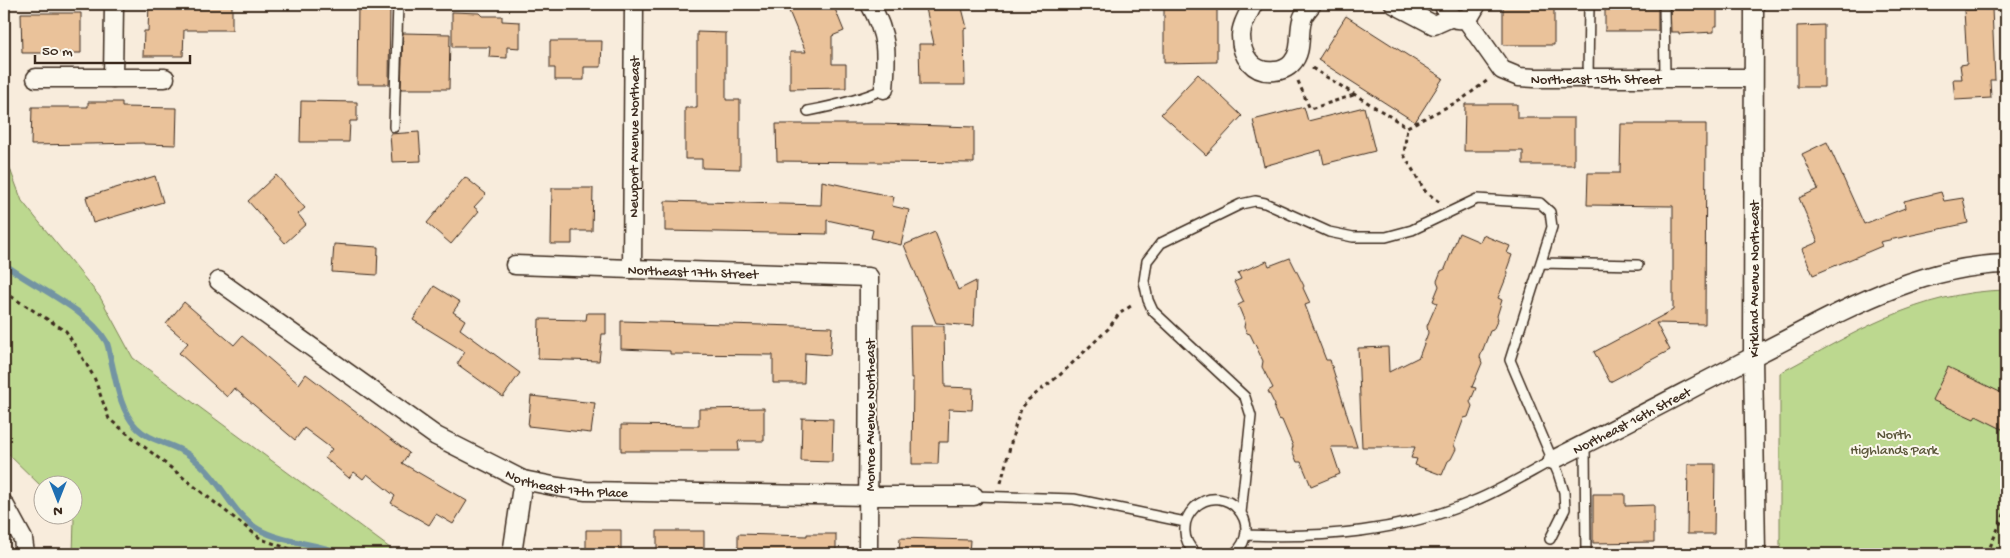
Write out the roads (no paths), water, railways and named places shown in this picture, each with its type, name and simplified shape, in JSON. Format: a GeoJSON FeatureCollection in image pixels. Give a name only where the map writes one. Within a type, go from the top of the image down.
{"type":"FeatureCollection","features":[{"type":"Feature","properties":{"kind":"street"},"geometry":{"type":"LineString","coordinates":[[113,78],[114,4]]}},
{"type":"Feature","properties":{"kind":"street","name":"Newport Avenue Northeast"},"geometry":{"type":"LineString","coordinates":[[632,269],[634,4]]}},
{"type":"Feature","properties":{"kind":"street"},"geometry":{"type":"LineString","coordinates":[[870,4],[879,19],[887,50],[884,89]]}},
{"type":"Feature","properties":{"kind":"street"},"geometry":{"type":"LineString","coordinates":[[1253,4],[1240,34],[1243,52],[1247,60],[1257,70],[1267,72],[1280,71],[1293,61],[1298,54],[1302,18],[1312,4]]}},
{"type":"Feature","properties":{"kind":"street"},"geometry":{"type":"LineString","coordinates":[[1394,4],[1434,24],[1454,13],[1474,12],[1477,4]]}},
{"type":"Feature","properties":{"kind":"street","name":"Kirkland Avenue Northeast"},"geometry":{"type":"LineString","coordinates":[[1754,4],[1753,356],[1756,554]]}},
{"type":"Feature","properties":{"kind":"street","name":"Northeast 15th Street"},"geometry":{"type":"LineString","coordinates":[[1454,13],[1502,70],[1519,77],[1753,78]]}},
{"type":"Feature","properties":{"kind":"street"},"geometry":{"type":"LineString","coordinates":[[36,78],[165,78]]}},
{"type":"Feature","properties":{"kind":"street","name":"Northeast 16th Street"},"geometry":{"type":"LineString","coordinates":[[1552,460],[1753,356],[1884,292],[1936,274],[2006,264]]}},
{"type":"Feature","properties":{"kind":"street","name":"Northeast 17th Street"},"geometry":{"type":"LineString","coordinates":[[515,265],[869,277]]}},
{"type":"Feature","properties":{"kind":"street","name":"Monroe Avenue Northeast"},"geometry":{"type":"LineString","coordinates":[[868,554],[869,277]]}},
{"type":"Feature","properties":{"kind":"street","name":"Northeast 17th Place"},"geometry":{"type":"LineString","coordinates":[[219,281],[436,436],[523,480],[586,490],[869,496],[974,496]]}},
{"type":"Feature","properties":{"kind":"street"},"geometry":{"type":"LineString","coordinates":[[512,554],[523,480]]}},
{"type":"Feature","properties":{"kind":"street"},"geometry":{"type":"LineString","coordinates":[[4,504],[23,539],[25,554]]}},
{"type":"Feature","properties":{"kind":"lane"},"geometry":{"type":"LineString","coordinates":[[394,127],[398,4]]}},
{"type":"Feature","properties":{"kind":"lane"},"geometry":{"type":"LineString","coordinates":[[1588,78],[1589,4]]}},
{"type":"Feature","properties":{"kind":"lane"},"geometry":{"type":"LineString","coordinates":[[1664,4],[1665,78]]}},
{"type":"Feature","properties":{"kind":"lane"},"geometry":{"type":"LineString","coordinates":[[808,111],[868,97],[884,89]]}},
{"type":"Feature","properties":{"kind":"lane"},"geometry":{"type":"LineString","coordinates":[[1242,513],[1251,416],[1244,398],[1153,311],[1144,280],[1147,261],[1161,243],[1241,204],[1255,201],[1265,203],[1329,232],[1353,237],[1386,237],[1412,230],[1477,199],[1540,203],[1550,212],[1552,227],[1510,360],[1564,492],[1565,509],[1550,539]]}},
{"type":"Feature","properties":{"kind":"lane"},"geometry":{"type":"LineString","coordinates":[[1541,263],[1638,265]]}},
{"type":"Feature","properties":{"kind":"lane"},"geometry":{"type":"LineString","coordinates":[[1585,444],[1586,554]]}},
{"type":"Feature","properties":{"kind":"lane","name":"Northeast 16th Street"},"geometry":{"type":"LineString","coordinates":[[1246,535],[1345,534],[1387,528],[1432,516],[1475,500],[1552,460]]}},
{"type":"Feature","properties":{"kind":"lane"},"geometry":{"type":"LineString","coordinates":[[974,496],[1074,499],[1185,522]]}},
{"type":"Feature","properties":{"kind":"lane"},"geometry":{"type":"LineString","coordinates":[[1197,554],[1188,543],[1184,533],[1185,522],[1190,511],[1199,503],[1210,499],[1222,500],[1233,504],[1242,513],[1246,523],[1246,535],[1242,545],[1234,554]]}},
{"type":"Feature","properties":{"kind":"waterway"},"geometry":{"type":"LineString","coordinates":[[4,264],[73,308],[97,329],[108,345],[122,404],[131,420],[141,432],[192,457],[208,472],[242,516],[258,529],[279,538],[321,547],[342,554]]}},
{"type":"Feature","properties":{"kind":"park label","name":"North Highlands Park"},"geometry":{"type":"Point","coordinates":[1894,442]}}]}
